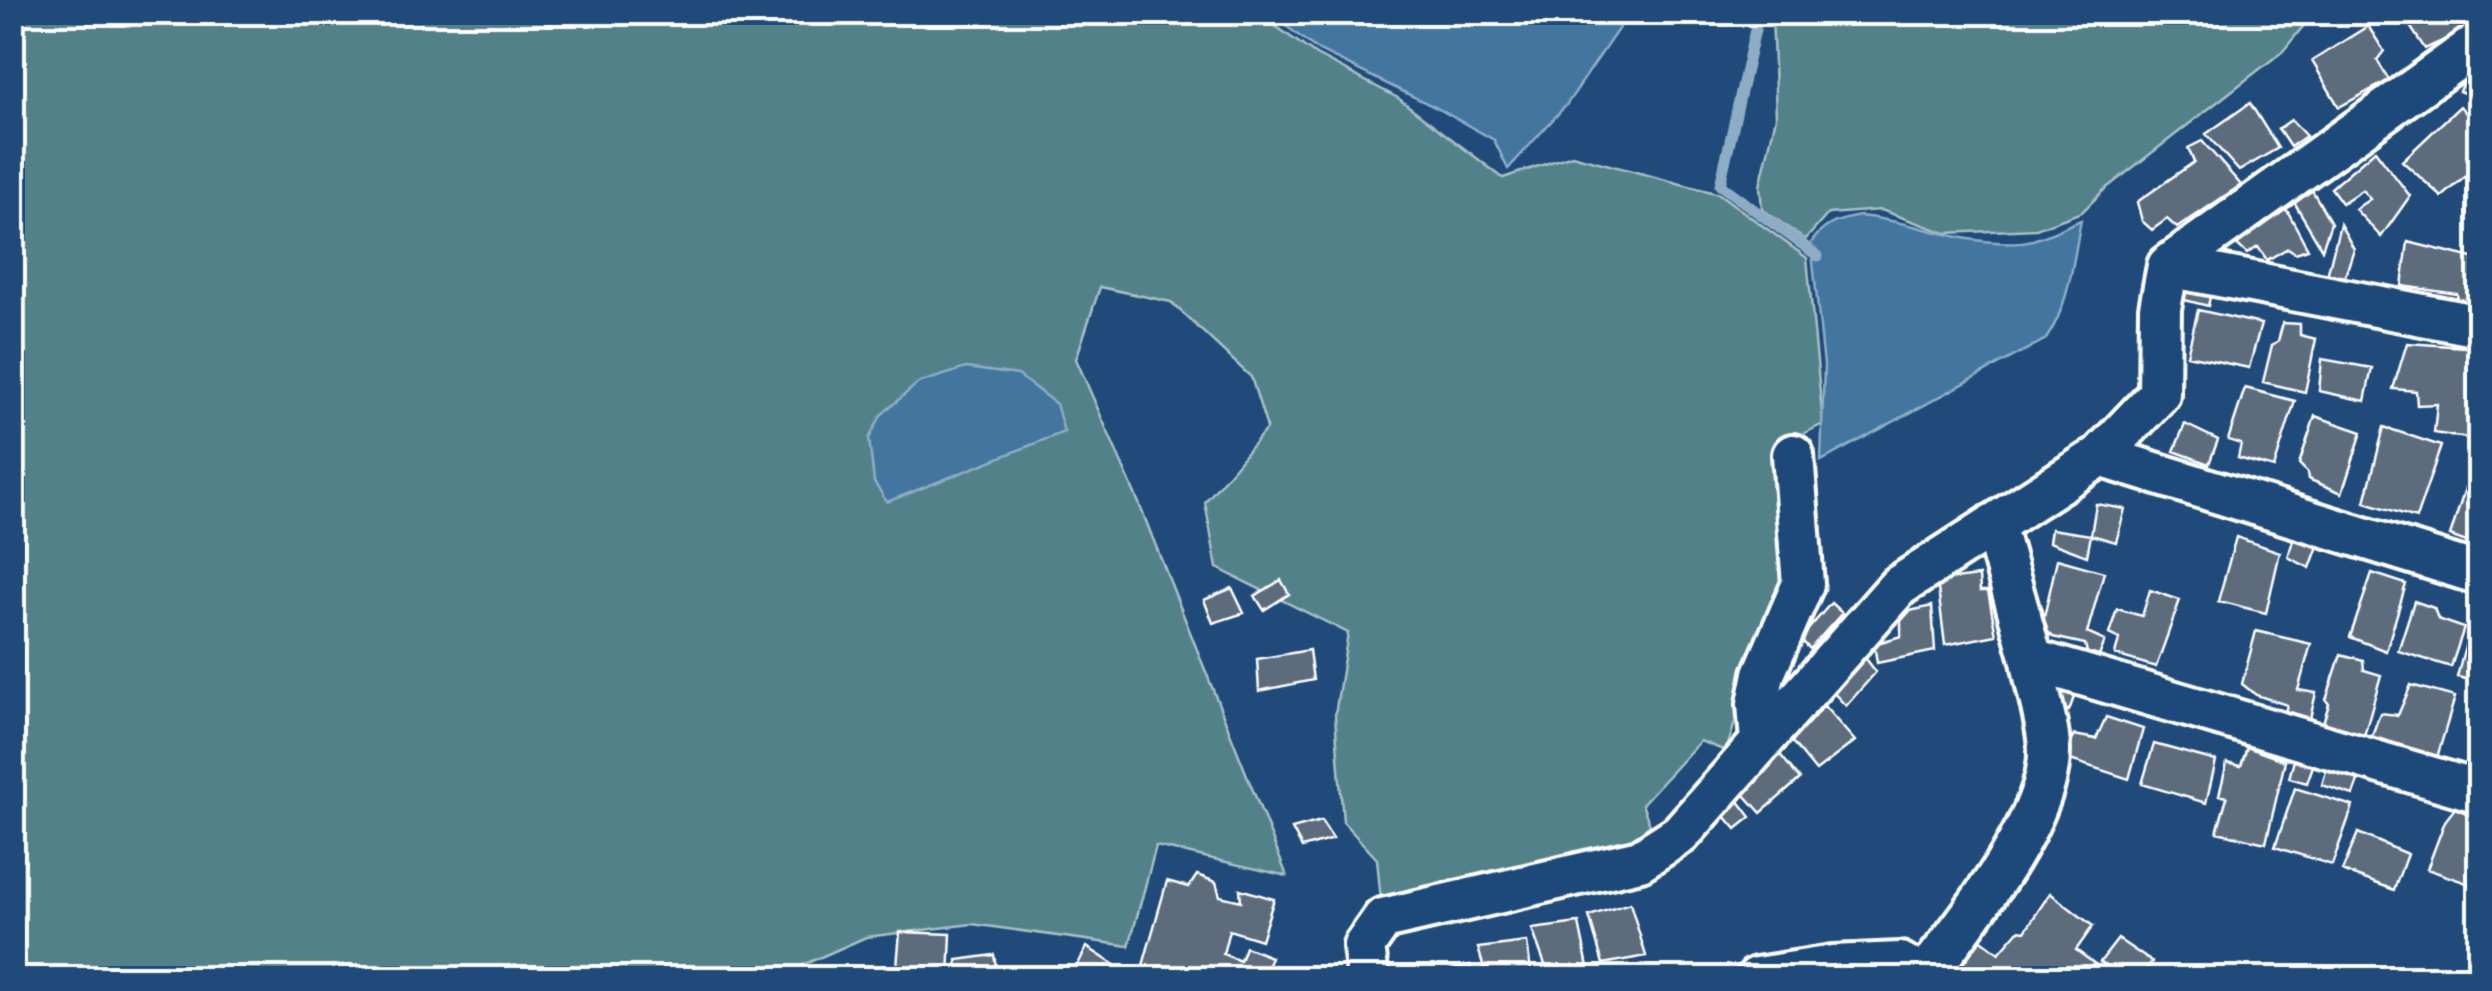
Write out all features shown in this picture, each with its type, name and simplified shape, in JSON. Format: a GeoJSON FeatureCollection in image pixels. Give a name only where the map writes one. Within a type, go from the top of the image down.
{"type":"FeatureCollection","features":[{"type":"Feature","properties":{"kind":"street"},"geometry":{"type":"LineString","coordinates":[[1368,978],[1364,946],[1384,919],[1640,860],[1680,834],[1899,586],[2100,456],[2159,394],[2160,308],[2168,266],[2480,42]]}},
{"type":"Feature","properties":{"kind":"street"},"geometry":{"type":"LineString","coordinates":[[2168,266],[2480,326]]}},
{"type":"Feature","properties":{"kind":"street"},"geometry":{"type":"LineString","coordinates":[[1762,742],[1758,704],[1764,674],[1804,584],[1794,455]]}},
{"type":"Feature","properties":{"kind":"street"},"geometry":{"type":"LineString","coordinates":[[2100,456],[2480,574]]}},
{"type":"Feature","properties":{"kind":"street"},"geometry":{"type":"LineString","coordinates":[[1757,978],[1833,966],[1900,962],[1925,978],[2014,850],[2034,812],[2049,750],[2032,660],[1994,524]]}},
{"type":"Feature","properties":{"kind":"street"},"geometry":{"type":"LineString","coordinates":[[2032,660],[2480,792]]}},
{"type":"Feature","properties":{"kind":"green space"},"geometry":{"type":"Polygon","coordinates":[[[1772,12],[2314,13],[2283,51],[2104,190],[2082,212],[2036,229],[1946,233],[1881,210],[1828,214],[1805,240],[1762,209],[1760,186],[1776,117],[1772,12]]]}},
{"type":"Feature","properties":{"kind":"green space"},"geometry":{"type":"Polygon","coordinates":[[[12,13],[1263,13],[1263,17],[1316,55],[1398,98],[1503,178],[1572,155],[1719,194],[1807,258],[1823,424],[1779,446],[1784,584],[1759,646],[1726,751],[1700,741],[1642,804],[1650,825],[1629,842],[1584,849],[1381,901],[1377,859],[1343,822],[1335,715],[1348,633],[1217,568],[1205,502],[1267,428],[1251,377],[1171,302],[1100,287],[1076,359],[1138,501],[1287,876],[1156,846],[1129,946],[972,924],[866,937],[805,964],[819,978],[13,978],[12,13]]]}},
{"type":"Feature","properties":{"kind":"water"},"geometry":{"type":"Polygon","coordinates":[[[1269,13],[1629,13],[1567,104],[1508,169],[1494,140],[1319,51],[1269,13]]]}},
{"type":"Feature","properties":{"kind":"water"},"geometry":{"type":"Polygon","coordinates":[[[1860,216],[2001,243],[2037,239],[2081,220],[2066,297],[2046,339],[1821,461],[1824,365],[1811,243],[1832,224],[1860,216]]]}},
{"type":"Feature","properties":{"kind":"water"},"geometry":{"type":"Polygon","coordinates":[[[966,368],[1018,375],[1056,404],[1064,432],[887,502],[874,482],[869,439],[881,415],[918,383],[966,368]]]}},
{"type":"Feature","properties":{"kind":"building"},"geometry":{"type":"Polygon","coordinates":[[[2418,12],[2471,12],[2466,30],[2425,49],[2406,20],[2418,12]]]}},
{"type":"Feature","properties":{"kind":"building"},"geometry":{"type":"Polygon","coordinates":[[[2368,26],[2384,51],[2377,60],[2389,80],[2339,107],[2312,61],[2368,26]]]}},
{"type":"Feature","properties":{"kind":"building"},"geometry":{"type":"Polygon","coordinates":[[[2478,54],[2480,112],[2473,111],[2479,99],[2459,91],[2478,54]]]}},
{"type":"Feature","properties":{"kind":"building"},"geometry":{"type":"Polygon","coordinates":[[[2250,103],[2278,148],[2239,171],[2206,134],[2250,103]]]}},
{"type":"Feature","properties":{"kind":"building"},"geometry":{"type":"Polygon","coordinates":[[[2460,106],[2480,130],[2480,164],[2442,197],[2402,161],[2460,106]]]}},
{"type":"Feature","properties":{"kind":"building"},"geometry":{"type":"Polygon","coordinates":[[[2291,120],[2306,136],[2290,147],[2278,129],[2291,120]]]}},
{"type":"Feature","properties":{"kind":"building"},"geometry":{"type":"Polygon","coordinates":[[[2202,141],[2241,185],[2177,228],[2167,219],[2152,230],[2142,221],[2137,202],[2194,162],[2188,148],[2202,141]]]}},
{"type":"Feature","properties":{"kind":"building"},"geometry":{"type":"Polygon","coordinates":[[[2375,150],[2410,196],[2381,237],[2355,209],[2370,199],[2362,190],[2342,203],[2331,188],[2375,150]]]}},
{"type":"Feature","properties":{"kind":"building"},"geometry":{"type":"Polygon","coordinates":[[[2308,183],[2331,223],[2322,249],[2291,197],[2308,183]]]}},
{"type":"Feature","properties":{"kind":"building"},"geometry":{"type":"Polygon","coordinates":[[[2282,201],[2308,249],[2295,253],[2288,248],[2267,260],[2258,247],[2247,254],[2230,238],[2282,201]]]}},
{"type":"Feature","properties":{"kind":"building"},"geometry":{"type":"Polygon","coordinates":[[[2340,224],[2354,249],[2344,279],[2327,276],[2340,224]]]}},
{"type":"Feature","properties":{"kind":"building"},"geometry":{"type":"Polygon","coordinates":[[[2408,242],[2477,259],[2479,282],[2475,303],[2458,301],[2457,294],[2402,286],[2408,242]]]}},
{"type":"Feature","properties":{"kind":"building"},"geometry":{"type":"Polygon","coordinates":[[[2176,281],[2212,288],[2208,306],[2177,298],[2176,281]]]}},
{"type":"Feature","properties":{"kind":"building"},"geometry":{"type":"Polygon","coordinates":[[[2198,310],[2261,324],[2249,368],[2187,355],[2198,310]]]}},
{"type":"Feature","properties":{"kind":"building"},"geometry":{"type":"Polygon","coordinates":[[[2283,323],[2300,324],[2300,335],[2316,339],[2305,392],[2263,382],[2272,345],[2278,341],[2283,323]]]}},
{"type":"Feature","properties":{"kind":"building"},"geometry":{"type":"Polygon","coordinates":[[[2407,343],[2480,348],[2480,385],[2467,438],[2434,433],[2437,404],[2417,405],[2416,391],[2393,389],[2407,343]]]}},
{"type":"Feature","properties":{"kind":"building"},"geometry":{"type":"Polygon","coordinates":[[[2322,359],[2372,368],[2365,401],[2319,391],[2322,359]]]}},
{"type":"Feature","properties":{"kind":"building"},"geometry":{"type":"Polygon","coordinates":[[[2245,388],[2295,401],[2274,468],[2238,458],[2241,444],[2228,440],[2245,388]]]}},
{"type":"Feature","properties":{"kind":"building"},"geometry":{"type":"Polygon","coordinates":[[[2315,416],[2362,432],[2342,493],[2308,479],[2299,464],[2315,416]]]}},
{"type":"Feature","properties":{"kind":"building"},"geometry":{"type":"Polygon","coordinates":[[[2185,424],[2218,440],[2209,464],[2174,451],[2185,424]]]}},
{"type":"Feature","properties":{"kind":"building"},"geometry":{"type":"Polygon","coordinates":[[[2384,427],[2441,446],[2416,518],[2365,502],[2384,427]]]}},
{"type":"Feature","properties":{"kind":"building"},"geometry":{"type":"Polygon","coordinates":[[[2470,473],[2480,476],[2480,547],[2450,536],[2470,473]]]}},
{"type":"Feature","properties":{"kind":"building"},"geometry":{"type":"Polygon","coordinates":[[[2096,504],[2125,509],[2116,542],[2091,535],[2096,504]]]}},
{"type":"Feature","properties":{"kind":"building"},"geometry":{"type":"Polygon","coordinates":[[[2051,529],[2091,535],[2087,556],[2049,542],[2051,529]]]}},
{"type":"Feature","properties":{"kind":"building"},"geometry":{"type":"Polygon","coordinates":[[[2296,530],[2321,538],[2310,568],[2288,557],[2296,530]]]}},
{"type":"Feature","properties":{"kind":"building"},"geometry":{"type":"Polygon","coordinates":[[[2236,537],[2280,552],[2266,613],[2218,601],[2236,537]]]}},
{"type":"Feature","properties":{"kind":"building"},"geometry":{"type":"Polygon","coordinates":[[[2057,559],[2104,572],[2087,633],[2105,641],[2098,659],[2088,657],[2085,644],[2053,637],[2042,626],[2057,559]]]}},
{"type":"Feature","properties":{"kind":"building"},"geometry":{"type":"Polygon","coordinates":[[[2372,573],[2406,584],[2386,651],[2350,637],[2372,573]]]}},
{"type":"Feature","properties":{"kind":"building"},"geometry":{"type":"Polygon","coordinates":[[[1979,576],[1980,591],[1988,591],[1996,635],[1945,645],[1937,581],[1979,576]]]}},
{"type":"Feature","properties":{"kind":"building"},"geometry":{"type":"Polygon","coordinates":[[[1281,580],[1289,594],[1264,610],[1255,596],[1281,580]]]}},
{"type":"Feature","properties":{"kind":"building"},"geometry":{"type":"Polygon","coordinates":[[[1232,588],[1244,613],[1213,623],[1204,600],[1232,588]]]}},
{"type":"Feature","properties":{"kind":"building"},"geometry":{"type":"Polygon","coordinates":[[[2150,590],[2180,600],[2156,667],[2115,655],[2119,639],[2109,634],[2117,609],[2142,616],[2150,590]]]}},
{"type":"Feature","properties":{"kind":"building"},"geometry":{"type":"Polygon","coordinates":[[[2414,601],[2434,608],[2438,619],[2464,628],[2451,667],[2398,651],[2414,601]]]}},
{"type":"Feature","properties":{"kind":"building"},"geometry":{"type":"Polygon","coordinates":[[[1831,603],[1842,613],[1810,649],[1800,639],[1831,603]]]}},
{"type":"Feature","properties":{"kind":"building"},"geometry":{"type":"Polygon","coordinates":[[[1932,606],[1935,651],[1877,663],[1874,644],[1901,636],[1901,621],[1910,611],[1932,606]]]}},
{"type":"Feature","properties":{"kind":"building"},"geometry":{"type":"Polygon","coordinates":[[[2256,631],[2311,644],[2298,690],[2316,693],[2308,727],[2283,718],[2287,705],[2256,695],[2242,684],[2256,631]]]}},
{"type":"Feature","properties":{"kind":"building"},"geometry":{"type":"Polygon","coordinates":[[[2480,631],[2480,682],[2457,677],[2468,636],[2480,631]]]}},
{"type":"Feature","properties":{"kind":"building"},"geometry":{"type":"Polygon","coordinates":[[[1309,650],[1313,680],[1259,691],[1257,659],[1309,650]]]}},
{"type":"Feature","properties":{"kind":"building"},"geometry":{"type":"Polygon","coordinates":[[[2341,654],[2363,660],[2364,670],[2381,675],[2363,739],[2322,726],[2341,654]]]}},
{"type":"Feature","properties":{"kind":"building"},"geometry":{"type":"Polygon","coordinates":[[[1864,656],[1876,672],[1846,706],[1831,690],[1864,656]]]}},
{"type":"Feature","properties":{"kind":"building"},"geometry":{"type":"Polygon","coordinates":[[[2044,674],[2078,686],[2069,711],[2044,696],[2044,674]]]}},
{"type":"Feature","properties":{"kind":"building"},"geometry":{"type":"Polygon","coordinates":[[[2411,685],[2455,697],[2436,761],[2369,744],[2380,713],[2398,715],[2411,685]]]}},
{"type":"Feature","properties":{"kind":"building"},"geometry":{"type":"Polygon","coordinates":[[[1824,706],[1855,741],[1816,771],[1788,737],[1824,706]]]}},
{"type":"Feature","properties":{"kind":"building"},"geometry":{"type":"Polygon","coordinates":[[[2106,717],[2143,729],[2129,779],[2067,759],[2074,735],[2096,739],[2106,717]]]}},
{"type":"Feature","properties":{"kind":"building"},"geometry":{"type":"Polygon","coordinates":[[[2154,744],[2216,761],[2206,803],[2142,784],[2154,744]]]}},
{"type":"Feature","properties":{"kind":"building"},"geometry":{"type":"Polygon","coordinates":[[[2247,747],[2285,761],[2266,843],[2217,832],[2227,797],[2219,795],[2227,763],[2241,766],[2247,747]]]}},
{"type":"Feature","properties":{"kind":"building"},"geometry":{"type":"Polygon","coordinates":[[[1778,752],[1800,779],[1761,813],[1738,787],[1778,752]]]}},
{"type":"Feature","properties":{"kind":"building"},"geometry":{"type":"Polygon","coordinates":[[[2295,757],[2314,763],[2307,783],[2289,778],[2295,757]]]}},
{"type":"Feature","properties":{"kind":"building"},"geometry":{"type":"Polygon","coordinates":[[[2327,767],[2359,778],[2353,795],[2322,785],[2327,767]]]}},
{"type":"Feature","properties":{"kind":"building"},"geometry":{"type":"Polygon","coordinates":[[[2295,788],[2353,806],[2332,865],[2275,847],[2295,788]]]}},
{"type":"Feature","properties":{"kind":"building"},"geometry":{"type":"Polygon","coordinates":[[[1735,796],[1751,817],[1736,829],[1718,808],[1735,796]]]}},
{"type":"Feature","properties":{"kind":"building"},"geometry":{"type":"Polygon","coordinates":[[[2455,808],[2480,819],[2480,866],[2472,885],[2427,869],[2445,821],[2455,808]]]}},
{"type":"Feature","properties":{"kind":"building"},"geometry":{"type":"Polygon","coordinates":[[[1321,821],[1333,839],[1302,848],[1292,829],[1321,821]]]}},
{"type":"Feature","properties":{"kind":"building"},"geometry":{"type":"Polygon","coordinates":[[[2358,833],[2407,854],[2394,890],[2342,871],[2358,833]]]}},
{"type":"Feature","properties":{"kind":"building"},"geometry":{"type":"Polygon","coordinates":[[[1197,875],[1216,882],[1220,896],[1241,901],[1240,889],[1274,899],[1261,940],[1229,930],[1223,954],[1240,961],[1245,947],[1271,957],[1263,978],[1169,978],[1170,974],[1142,969],[1167,881],[1189,887],[1197,875]]]}},
{"type":"Feature","properties":{"kind":"building"},"geometry":{"type":"Polygon","coordinates":[[[2050,893],[2093,926],[2076,950],[2099,967],[2090,978],[1951,978],[1945,974],[1971,932],[1999,953],[2019,930],[2025,931],[2050,893]]]}},
{"type":"Feature","properties":{"kind":"building"},"geometry":{"type":"Polygon","coordinates":[[[1630,903],[1646,956],[1603,964],[1589,916],[1630,903]]]}},
{"type":"Feature","properties":{"kind":"building"},"geometry":{"type":"Polygon","coordinates":[[[1579,923],[1588,967],[1548,973],[1532,929],[1579,923]]]}},
{"type":"Feature","properties":{"kind":"building"},"geometry":{"type":"Polygon","coordinates":[[[900,932],[951,934],[949,978],[896,978],[900,932]]]}},
{"type":"Feature","properties":{"kind":"building"},"geometry":{"type":"Polygon","coordinates":[[[2118,939],[2152,962],[2139,978],[2111,978],[2117,971],[2100,962],[2118,939]]]}},
{"type":"Feature","properties":{"kind":"building"},"geometry":{"type":"Polygon","coordinates":[[[1527,942],[1532,978],[1487,978],[1478,948],[1527,942]]]}},
{"type":"Feature","properties":{"kind":"building"},"geometry":{"type":"Polygon","coordinates":[[[1087,947],[1116,966],[1111,978],[1083,978],[1074,972],[1087,947]]]}},
{"type":"Feature","properties":{"kind":"building"},"geometry":{"type":"Polygon","coordinates":[[[994,955],[998,978],[958,978],[957,960],[994,955]]]}},
{"type":"Feature","properties":{"kind":"building"},"geometry":{"type":"Polygon","coordinates":[[[1470,965],[1473,978],[1417,978],[1470,965]]]}},
{"type":"Feature","properties":{"kind":"waterway"},"geometry":{"type":"LineString","coordinates":[[1759,12],[1720,185],[1818,256]]}}]}
